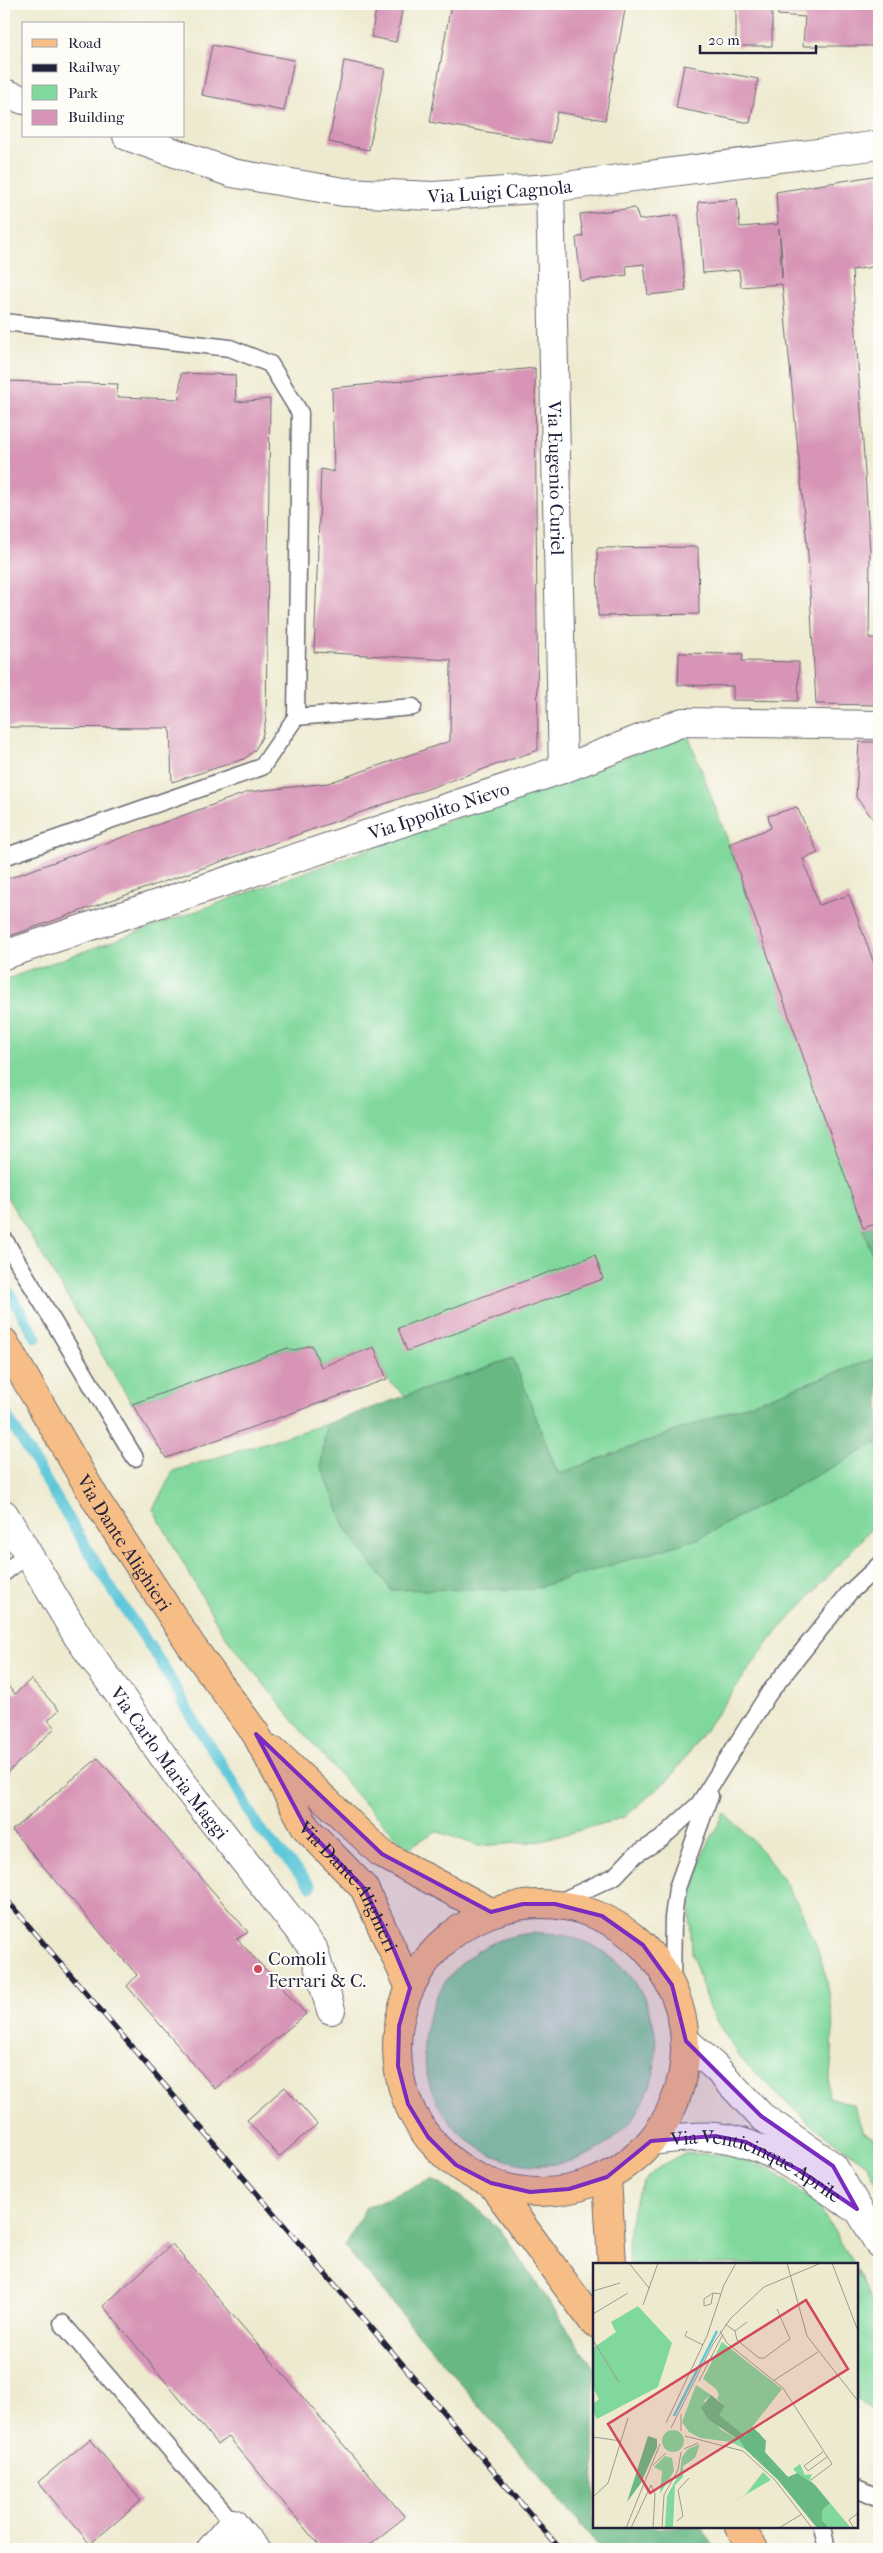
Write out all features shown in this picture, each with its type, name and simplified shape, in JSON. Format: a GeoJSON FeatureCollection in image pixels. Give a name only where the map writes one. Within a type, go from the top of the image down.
{"type":"FeatureCollection","features":[{"type":"Feature","properties":{"kind":"main road","name":"Via Dante Alighieri"},"geometry":{"type":"LineString","coordinates":[[4,1342],[98,1504],[191,1645],[256,1734],[306,1828],[364,1888],[410,1988]]}},
{"type":"Feature","properties":{"kind":"main road","name":"Via Dante Alighieri"},"geometry":{"type":"LineString","coordinates":[[256,1734],[382,1854],[491,1912]]}},
{"type":"Feature","properties":{"kind":"main road"},"geometry":{"type":"LineString","coordinates":[[523,1904],[555,1904],[602,1916],[643,1945],[672,1985],[682,2012],[686,2041],[683,2077],[672,2111],[651,2141],[631,2161],[607,2176],[569,2189],[530,2192],[491,2183],[456,2165],[428,2137],[408,2104],[398,2066],[399,2026],[410,1988],[430,1956],[458,1930],[491,1912],[523,1904]]}},
{"type":"Feature","properties":{"kind":"main road"},"geometry":{"type":"LineString","coordinates":[[607,2176],[612,2263]]}},
{"type":"Feature","properties":{"kind":"main road"},"geometry":{"type":"LineString","coordinates":[[491,2183],[593,2322]]}},
{"type":"Feature","properties":{"kind":"main road"},"geometry":{"type":"LineString","coordinates":[[740,2528],[754,2549]]}},
{"type":"Feature","properties":{"kind":"street"},"geometry":{"type":"LineString","coordinates":[[4,92],[22,99]]}},
{"type":"Feature","properties":{"kind":"street","name":"Via Luigi Cagnola"},"geometry":{"type":"LineString","coordinates":[[133,138],[232,173],[344,192],[433,196],[550,188],[879,145]]}},
{"type":"Feature","properties":{"kind":"street","name":"Via Eugenio Curiel"},"geometry":{"type":"LineString","coordinates":[[550,188],[563,769]]}},
{"type":"Feature","properties":{"kind":"street","name":"Via Ippolito Nievo"},"geometry":{"type":"LineString","coordinates":[[4,955],[563,769],[683,722],[879,725]]}},
{"type":"Feature","properties":{"kind":"street","name":"Via Carlo Maria Maggi"},"geometry":{"type":"LineString","coordinates":[[4,1514],[78,1637],[181,1781],[313,1948],[331,2010]]}},
{"type":"Feature","properties":{"kind":"street","name":"Via Venticinque Aprile"},"geometry":{"type":"LineString","coordinates":[[686,2041],[716,2068],[762,2116],[833,2166],[857,2210],[879,2244]]}},
{"type":"Feature","properties":{"kind":"street","name":"Via Venticinque Aprile"},"geometry":{"type":"LineString","coordinates":[[651,2141],[715,2136],[746,2142],[799,2170],[857,2210]]}},
{"type":"Feature","properties":{"kind":"street"},"geometry":{"type":"LineString","coordinates":[[211,2549],[232,2523],[255,2549]]}},
{"type":"Feature","properties":{"kind":"lane"},"geometry":{"type":"LineString","coordinates":[[4,322],[230,348],[270,364],[300,412],[296,717],[262,767],[4,857]]}},
{"type":"Feature","properties":{"kind":"lane"},"geometry":{"type":"LineString","coordinates":[[296,717],[413,707]]}},
{"type":"Feature","properties":{"kind":"lane"},"geometry":{"type":"LineString","coordinates":[[4,1239],[134,1458]]}},
{"type":"Feature","properties":{"kind":"lane"},"geometry":{"type":"LineString","coordinates":[[4,1573],[28,1553]]}},
{"type":"Feature","properties":{"kind":"lane"},"geometry":{"type":"LineString","coordinates":[[555,1904],[615,1876],[636,1855],[661,1839],[700,1804],[721,1766],[769,1693],[849,1593],[879,1565]]}},
{"type":"Feature","properties":{"kind":"lane"},"geometry":{"type":"LineString","coordinates":[[672,1985],[673,1918],[677,1888],[721,1766]]}},
{"type":"Feature","properties":{"kind":"lane"},"geometry":{"type":"LineString","coordinates":[[62,2323],[232,2523]]}},
{"type":"Feature","properties":{"kind":"lane"},"geometry":{"type":"LineString","coordinates":[[858,2488],[879,2498]]}},
{"type":"Feature","properties":{"kind":"lane"},"geometry":{"type":"LineString","coordinates":[[822,2528],[827,2549]]}},
{"type":"Feature","properties":{"kind":"highlighted area"},"geometry":{"type":"Polygon","coordinates":[[[256,1734],[382,1854],[491,1912],[523,1904],[555,1904],[602,1916],[643,1945],[672,1985],[686,2041],[761,2116],[833,2166],[857,2209],[799,2170],[746,2142],[715,2136],[651,2141],[607,2177],[569,2189],[530,2192],[491,2183],[456,2165],[428,2137],[408,2104],[398,2066],[399,2026],[410,1988],[389,1938],[364,1888],[306,1828],[256,1734]]]}},
{"type":"Feature","properties":{"kind":"green space"},"geometry":{"type":"Polygon","coordinates":[[[688,735],[729,844],[879,1271],[879,1357],[558,1474],[513,1358],[405,1396],[387,1379],[374,1347],[321,1367],[312,1345],[291,1351],[288,1348],[132,1404],[4,1192],[4,980],[688,735]]]}},
{"type":"Feature","properties":{"kind":"green space"},"geometry":{"type":"Polygon","coordinates":[[[879,1223],[879,1274],[863,1228],[879,1223]]]}},
{"type":"Feature","properties":{"kind":"green space"},"geometry":{"type":"Polygon","coordinates":[[[879,1357],[879,1442],[697,1539],[532,1589],[391,1590],[346,1528],[321,1466],[326,1424],[513,1358],[558,1474],[879,1357]]]}},
{"type":"Feature","properties":{"kind":"green space"},"geometry":{"type":"Polygon","coordinates":[[[326,1424],[321,1466],[697,1539],[879,1442],[879,1520],[771,1639],[671,1777],[625,1817],[542,1841],[479,1846],[436,1831],[408,1848],[368,1808],[300,1729],[222,1632],[153,1509],[173,1471],[326,1424]]]}},
{"type":"Feature","properties":{"kind":"green space"},"geometry":{"type":"Polygon","coordinates":[[[724,1813],[745,1832],[763,1853],[795,1900],[808,1925],[826,1978],[831,2005],[833,2040],[828,2097],[854,2105],[863,2133],[879,2139],[879,2187],[867,2165],[803,2118],[739,2057],[710,2011],[692,1954],[690,1913],[698,1864],[724,1813]]]}},
{"type":"Feature","properties":{"kind":"green space"},"geometry":{"type":"Polygon","coordinates":[[[529,1933],[551,1933],[585,1941],[595,1946],[614,1959],[630,1975],[648,2004],[654,2026],[656,2049],[654,2072],[648,2094],[637,2114],[614,2139],[585,2157],[551,2165],[529,2165],[495,2157],[485,2152],[466,2139],[450,2123],[432,2094],[424,2060],[424,2038],[432,2004],[437,1994],[450,1975],[466,1959],[495,1941],[529,1933]]]}},
{"type":"Feature","properties":{"kind":"green space"},"geometry":{"type":"Polygon","coordinates":[[[685,2153],[728,2155],[770,2169],[818,2205],[853,2263],[630,2263],[628,2254],[629,2230],[631,2216],[639,2191],[652,2173],[685,2153]]]}},
{"type":"Feature","properties":{"kind":"green space"},"geometry":{"type":"Polygon","coordinates":[[[432,2179],[470,2203],[500,2229],[593,2367],[593,2528],[702,2528],[716,2549],[601,2549],[345,2247],[365,2208],[432,2179]]]}},
{"type":"Feature","properties":{"kind":"green space"},"geometry":{"type":"Polygon","coordinates":[[[858,2271],[879,2320],[879,2416],[858,2400],[858,2271]]]}},
{"type":"Feature","properties":{"kind":"building"},"geometry":{"type":"Polygon","coordinates":[[[377,4],[403,6],[396,42],[371,37],[377,4]]]}},
{"type":"Feature","properties":{"kind":"building"},"geometry":{"type":"Polygon","coordinates":[[[451,4],[626,4],[605,120],[557,112],[551,143],[430,122],[451,4]]]}},
{"type":"Feature","properties":{"kind":"building"},"geometry":{"type":"Polygon","coordinates":[[[736,4],[772,4],[772,46],[736,46],[736,4]]]}},
{"type":"Feature","properties":{"kind":"building"},"geometry":{"type":"Polygon","coordinates":[[[777,4],[879,4],[879,46],[803,46],[805,17],[778,15],[777,4]]]}},
{"type":"Feature","properties":{"kind":"building"},"geometry":{"type":"Polygon","coordinates":[[[212,45],[294,60],[284,111],[202,95],[212,45]]]}},
{"type":"Feature","properties":{"kind":"building"},"geometry":{"type":"Polygon","coordinates":[[[344,61],[385,69],[369,150],[329,142],[344,61]]]}},
{"type":"Feature","properties":{"kind":"building"},"geometry":{"type":"Polygon","coordinates":[[[684,65],[758,79],[750,123],[676,108],[684,65]]]}},
{"type":"Feature","properties":{"kind":"building"},"geometry":{"type":"Polygon","coordinates":[[[879,175],[879,266],[852,270],[870,552],[869,638],[879,638],[879,705],[816,704],[808,555],[782,284],[741,287],[739,270],[703,273],[698,202],[737,199],[740,227],[778,224],[776,192],[879,175]],[[779,229],[782,278],[782,254],[779,229]]]}},
{"type":"Feature","properties":{"kind":"building"},"geometry":{"type":"Polygon","coordinates":[[[635,208],[639,220],[678,215],[686,291],[648,295],[644,264],[626,266],[627,275],[581,281],[576,238],[583,236],[580,214],[635,208]]]}},
{"type":"Feature","properties":{"kind":"building"},"geometry":{"type":"Polygon","coordinates":[[[535,368],[538,750],[4,938],[4,880],[248,792],[328,783],[450,741],[451,660],[314,652],[321,469],[334,472],[332,388],[535,368]]]}},
{"type":"Feature","properties":{"kind":"building"},"geometry":{"type":"Polygon","coordinates":[[[181,373],[235,375],[236,402],[270,399],[266,719],[262,737],[255,750],[244,759],[172,782],[170,728],[4,727],[4,381],[118,384],[117,397],[179,399],[181,373]]]}},
{"type":"Feature","properties":{"kind":"building"},"geometry":{"type":"Polygon","coordinates":[[[698,547],[699,614],[598,616],[597,548],[698,547]]]}},
{"type":"Feature","properties":{"kind":"building"},"geometry":{"type":"Polygon","coordinates":[[[679,653],[743,654],[742,661],[799,662],[798,701],[733,700],[733,686],[678,685],[679,653]]]}},
{"type":"Feature","properties":{"kind":"building"},"geometry":{"type":"Polygon","coordinates":[[[859,742],[879,742],[879,827],[856,797],[859,742]]]}},
{"type":"Feature","properties":{"kind":"building"},"geometry":{"type":"Polygon","coordinates":[[[797,807],[818,853],[803,859],[819,905],[849,895],[879,977],[879,1223],[863,1228],[729,844],[771,828],[768,816],[797,807]]]}},
{"type":"Feature","properties":{"kind":"building"},"geometry":{"type":"Polygon","coordinates":[[[595,1255],[603,1279],[407,1351],[398,1328],[595,1255]]]}},
{"type":"Feature","properties":{"kind":"building"},"geometry":{"type":"Polygon","coordinates":[[[312,1345],[321,1367],[374,1347],[387,1379],[166,1458],[132,1404],[288,1348],[291,1351],[312,1345]]]}},
{"type":"Feature","properties":{"kind":"building"},"geometry":{"type":"Polygon","coordinates":[[[31,1679],[59,1710],[48,1720],[55,1728],[4,1776],[4,1682],[15,1694],[31,1679]]]}},
{"type":"Feature","properties":{"kind":"building"},"geometry":{"type":"Polygon","coordinates":[[[98,1758],[248,1932],[237,1939],[306,2014],[215,2089],[127,1986],[137,1975],[12,1830],[98,1758]]]}},
{"type":"Feature","properties":{"kind":"building"},"geometry":{"type":"Polygon","coordinates":[[[285,2087],[317,2124],[279,2157],[247,2120],[285,2087]]]}},
{"type":"Feature","properties":{"kind":"building"},"geometry":{"type":"Polygon","coordinates":[[[172,2244],[405,2517],[364,2549],[322,2549],[229,2437],[217,2444],[103,2306],[172,2244]]]}},
{"type":"Feature","properties":{"kind":"building"},"geometry":{"type":"Polygon","coordinates":[[[90,2439],[141,2501],[90,2544],[38,2482],[90,2439]]]}},
{"type":"Feature","properties":{"kind":"waterway"},"geometry":{"type":"LineString","coordinates":[[4,1284],[36,1338]]}},
{"type":"Feature","properties":{"kind":"waterway"},"geometry":{"type":"LineString","coordinates":[[4,1411],[114,1593],[162,1664],[193,1720],[232,1780],[258,1827],[311,1886]]}},
{"type":"Feature","properties":{"kind":"railway"},"geometry":{"type":"LineString","coordinates":[[4,1897],[560,2549]]}},
{"type":"Feature","properties":{"kind":"place","name":"Comoli Ferrari & C."},"geometry":{"type":"Point","coordinates":[258,1969]}}]}
